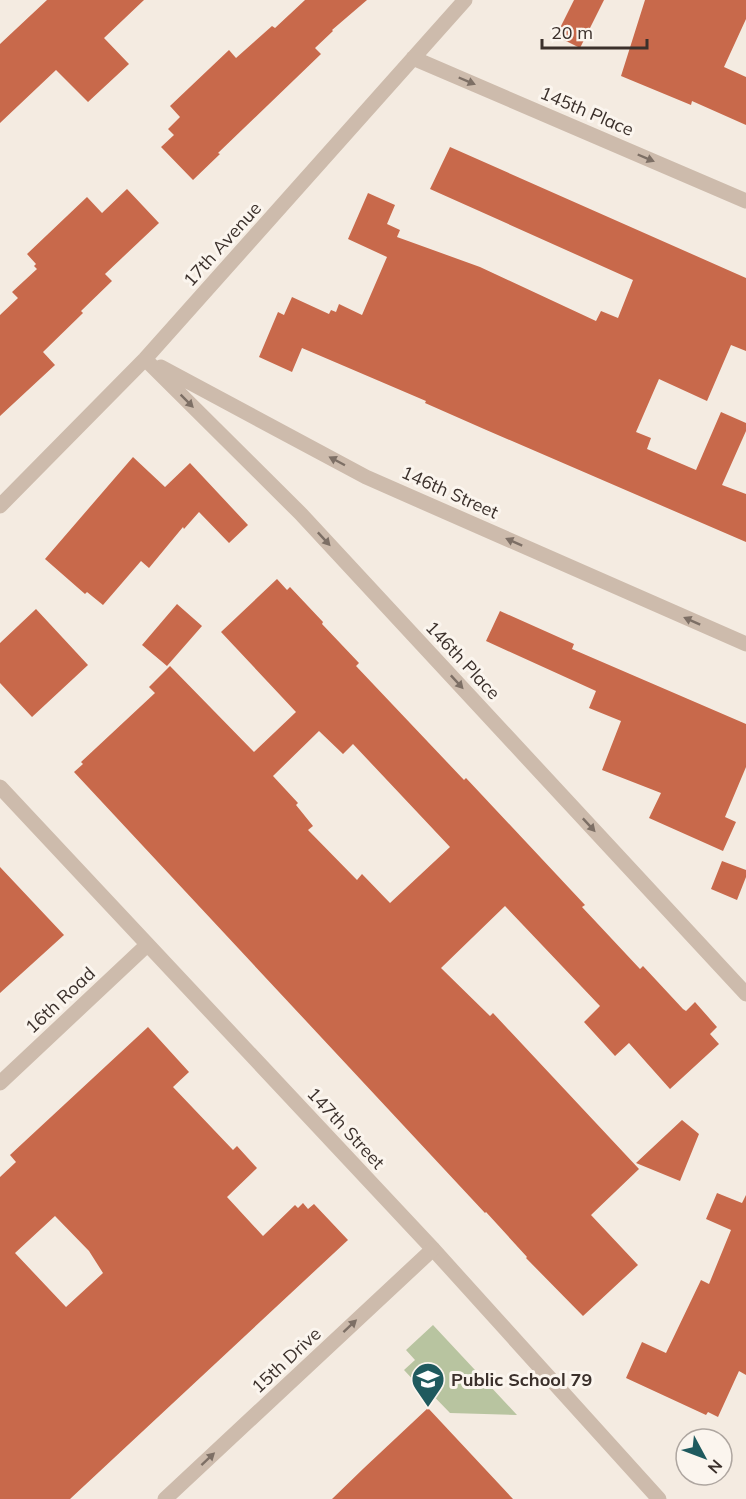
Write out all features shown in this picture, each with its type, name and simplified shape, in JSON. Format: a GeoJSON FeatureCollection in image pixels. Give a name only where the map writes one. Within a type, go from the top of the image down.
{"type":"FeatureCollection","features":[{"type":"Feature","properties":{"kind":"street","name":"17th Avenue"},"geometry":{"type":"LineString","coordinates":[[0,506],[146,359],[465,0]]}},
{"type":"Feature","properties":{"kind":"street","name":"145th Place"},"geometry":{"type":"LineString","coordinates":[[413,58],[746,201]]}},
{"type":"Feature","properties":{"kind":"street","name":"146th Street"},"geometry":{"type":"LineString","coordinates":[[146,359],[366,477],[746,644]]}},
{"type":"Feature","properties":{"kind":"street","name":"146th Place"},"geometry":{"type":"LineString","coordinates":[[146,359],[300,513],[746,994]]}},
{"type":"Feature","properties":{"kind":"street","name":"147th Street"},"geometry":{"type":"LineString","coordinates":[[0,787],[433,1249],[659,1499]]}},
{"type":"Feature","properties":{"kind":"street","name":"16th Road"},"geometry":{"type":"LineString","coordinates":[[0,1083],[147,945]]}},
{"type":"Feature","properties":{"kind":"street","name":"15th Drive"},"geometry":{"type":"LineString","coordinates":[[165,1499],[433,1249]]}},
{"type":"Feature","properties":{"kind":"green space"},"geometry":{"type":"Polygon","coordinates":[[[433,1325],[517,1415],[450,1413],[421,1383],[418,1385],[404,1370],[415,1360],[406,1350],[433,1325]]]}},
{"type":"Feature","properties":{"kind":"building"},"geometry":{"type":"Polygon","coordinates":[[[47,0],[144,0],[104,38],[129,64],[88,102],[56,70],[0,123],[0,44],[47,0]]]}},
{"type":"Feature","properties":{"kind":"building"},"geometry":{"type":"Polygon","coordinates":[[[305,0],[367,0],[315,48],[321,54],[193,180],[161,147],[174,135],[168,129],[180,117],[170,106],[229,50],[236,58],[272,26],[275,28],[305,0]]]}},
{"type":"Feature","properties":{"kind":"building"},"geometry":{"type":"Polygon","coordinates":[[[574,0],[604,0],[580,48],[556,36],[574,0]]]}},
{"type":"Feature","properties":{"kind":"building"},"geometry":{"type":"Polygon","coordinates":[[[645,0],[746,0],[746,19],[724,67],[746,77],[746,125],[692,101],[691,105],[621,76],[645,0]]]}},
{"type":"Feature","properties":{"kind":"building"},"geometry":{"type":"Polygon","coordinates":[[[450,147],[746,278],[746,351],[731,345],[707,401],[659,379],[636,432],[651,438],[647,449],[696,470],[721,412],[746,423],[746,431],[722,485],[746,494],[746,542],[302,348],[292,372],[259,357],[278,312],[284,315],[292,297],[329,314],[331,310],[336,312],[339,304],[362,315],[387,257],[348,239],[368,193],[395,205],[387,224],[400,230],[397,237],[480,267],[596,321],[601,311],[618,318],[633,280],[430,189],[450,147]]]}},
{"type":"Feature","properties":{"kind":"building"},"geometry":{"type":"Polygon","coordinates":[[[127,189],[159,223],[105,274],[112,281],[43,352],[55,365],[0,416],[0,315],[18,298],[12,292],[37,269],[34,266],[36,264],[27,254],[87,197],[102,213],[127,189]]]}},
{"type":"Feature","properties":{"kind":"building"},"geometry":{"type":"Polygon","coordinates":[[[133,457],[165,487],[190,463],[248,525],[229,543],[199,512],[184,529],[183,527],[149,568],[141,561],[103,605],[87,592],[85,594],[45,559],[133,457]]]}},
{"type":"Feature","properties":{"kind":"building"},"geometry":{"type":"Polygon","coordinates":[[[277,579],[287,590],[290,587],[359,663],[356,666],[464,780],[466,778],[585,905],[582,907],[640,969],[643,966],[686,1011],[695,1002],[717,1027],[710,1034],[719,1044],[670,1089],[629,1043],[615,1056],[584,1022],[600,1006],[505,906],[441,968],[490,1016],[493,1013],[639,1169],[591,1215],[638,1265],[583,1316],[526,1258],[486,1212],[74,772],[83,764],[81,762],[155,693],[149,687],[170,666],[254,752],[296,712],[221,632],[277,579]],[[319,731],[273,776],[298,803],[296,805],[313,826],[308,830],[357,880],[362,874],[390,903],[450,847],[353,744],[343,754],[319,731]]]}},
{"type":"Feature","properties":{"kind":"building"},"geometry":{"type":"Polygon","coordinates":[[[177,604],[202,626],[167,666],[142,645],[177,604]]]}},
{"type":"Feature","properties":{"kind":"building"},"geometry":{"type":"Polygon","coordinates":[[[36,609],[88,665],[32,717],[0,683],[0,643],[36,609]]]}},
{"type":"Feature","properties":{"kind":"building"},"geometry":{"type":"Polygon","coordinates":[[[500,611],[574,644],[572,649],[746,724],[746,767],[725,817],[736,822],[723,851],[649,818],[661,793],[602,770],[621,721],[589,708],[596,691],[486,641],[500,611]]]}},
{"type":"Feature","properties":{"kind":"building"},"geometry":{"type":"Polygon","coordinates":[[[722,861],[746,870],[746,877],[737,900],[711,889],[722,861]]]}},
{"type":"Feature","properties":{"kind":"building"},"geometry":{"type":"Polygon","coordinates":[[[0,867],[64,935],[0,993],[0,867]]]}},
{"type":"Feature","properties":{"kind":"building"},"geometry":{"type":"Polygon","coordinates":[[[148,1027],[189,1072],[173,1087],[233,1150],[237,1146],[257,1168],[227,1197],[263,1236],[295,1205],[298,1208],[303,1203],[308,1209],[314,1204],[348,1240],[70,1499],[0,1499],[0,1177],[16,1162],[10,1155],[148,1027]],[[55,1216],[15,1253],[66,1307],[103,1273],[89,1251],[55,1216]]]}},
{"type":"Feature","properties":{"kind":"building"},"geometry":{"type":"Polygon","coordinates":[[[682,1120],[699,1134],[680,1181],[636,1163],[682,1120]]]}},
{"type":"Feature","properties":{"kind":"building"},"geometry":{"type":"Polygon","coordinates":[[[717,1193],[742,1203],[746,1195],[746,1375],[739,1371],[718,1417],[708,1412],[706,1415],[626,1378],[642,1342],[666,1353],[701,1280],[709,1284],[731,1230],[706,1219],[717,1193]]]}},
{"type":"Feature","properties":{"kind":"building","name":"Public School 79"},"geometry":{"type":"Polygon","coordinates":[[[428,1408],[513,1499],[332,1499],[364,1468],[428,1408]]]}},
{"type":"Feature","properties":{"kind":"place","name":"Public School 79"},"geometry":{"type":"Point","coordinates":[428,1408]}}]}
